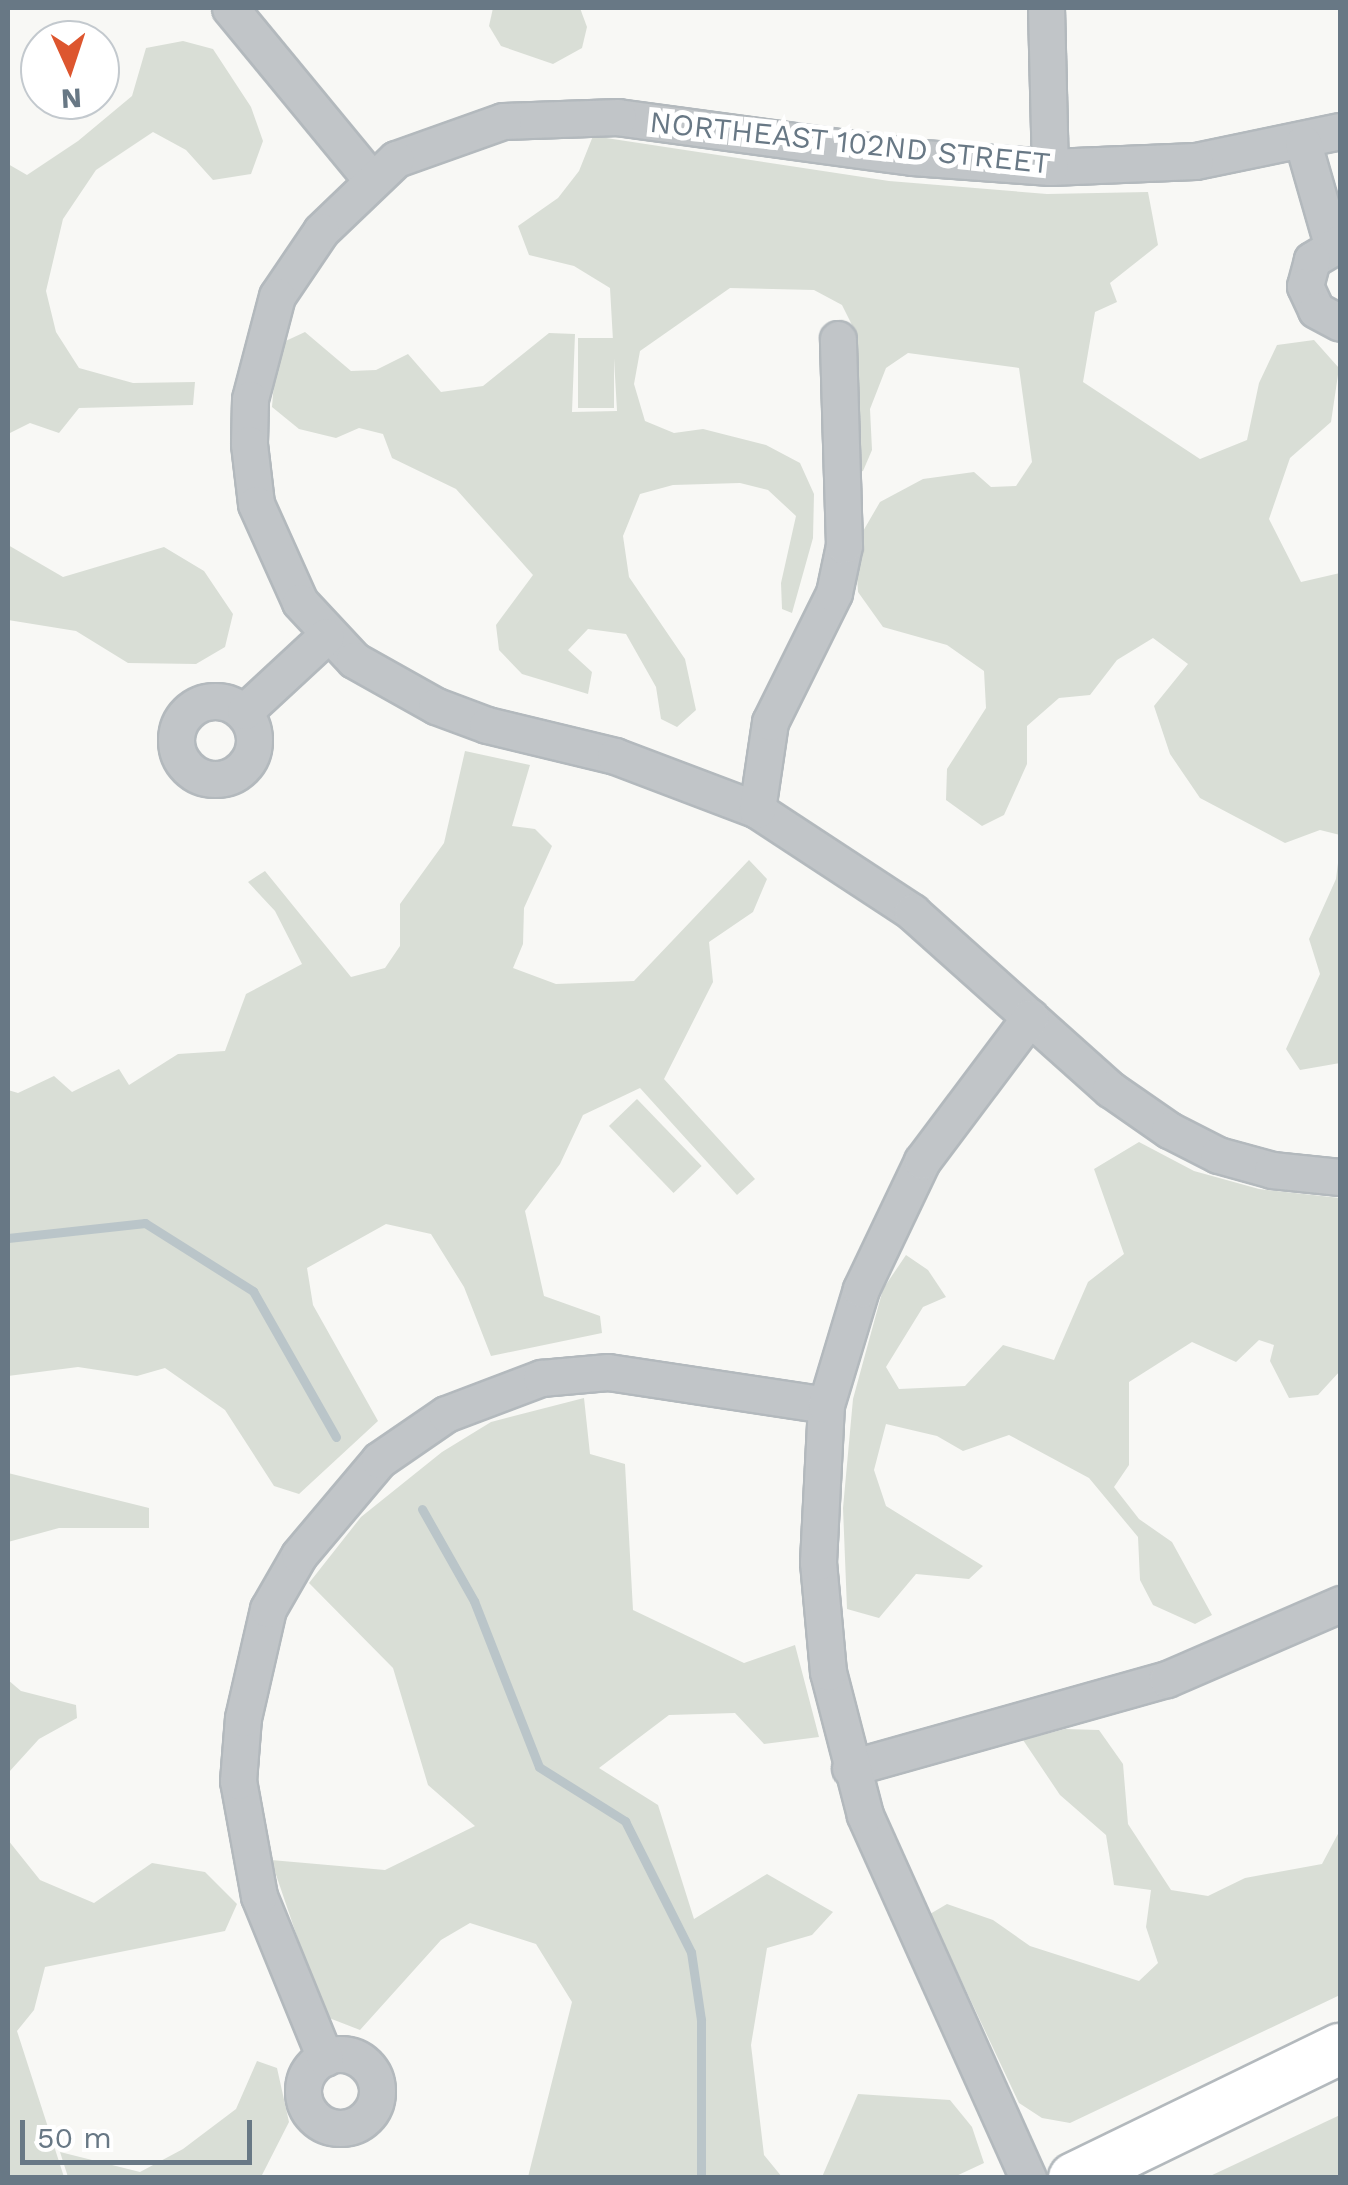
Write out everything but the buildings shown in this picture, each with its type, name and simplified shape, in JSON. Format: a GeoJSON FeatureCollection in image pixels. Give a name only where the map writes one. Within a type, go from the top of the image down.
{"type":"FeatureCollection","features":[{"type":"Feature","properties":{"kind":"main road"},"geometry":{"type":"LineString","coordinates":[[1074,2178],[1340,2049]]}},
{"type":"Feature","properties":{"kind":"street"},"geometry":{"type":"LineString","coordinates":[[230,8],[370,178]]}},
{"type":"Feature","properties":{"kind":"street"},"geometry":{"type":"LineString","coordinates":[[1046,8],[1050,168]]}},
{"type":"Feature","properties":{"kind":"street","name":"NORTHEAST 102ND STREET"},"geometry":{"type":"LineString","coordinates":[[1340,131],[1303,143],[1135,167],[1050,168],[563,114],[456,134],[396,159],[370,178],[321,230],[276,296],[250,400],[256,504],[300,602],[326,636],[382,679],[488,726],[615,756],[757,810],[912,912],[1110,1089],[1169,1130],[1272,1170],[1340,1177]]}},
{"type":"Feature","properties":{"kind":"street"},"geometry":{"type":"LineString","coordinates":[[1303,143],[1336,244],[1312,260],[1305,286],[1316,310],[1340,323]]}},
{"type":"Feature","properties":{"kind":"street"},"geometry":{"type":"LineString","coordinates":[[757,810],[770,722],[834,593],[844,545],[838,338]]}},
{"type":"Feature","properties":{"kind":"street"},"geometry":{"type":"LineString","coordinates":[[245,711],[326,636]]}},
{"type":"Feature","properties":{"kind":"street"},"geometry":{"type":"LineString","coordinates":[[1028,2178],[882,1859],[850,1768],[828,1672],[818,1562],[826,1405],[861,1289],[922,1161],[1030,1017]]}},
{"type":"Feature","properties":{"kind":"street"},"geometry":{"type":"LineString","coordinates":[[325,2058],[260,1896],[238,1780],[243,1718],[268,1609],[320,1528],[379,1460],[446,1414],[541,1378],[608,1372],[826,1405]]}},
{"type":"Feature","properties":{"kind":"street"},"geometry":{"type":"LineString","coordinates":[[850,1768],[1117,1696],[1340,1604]]}},
{"type":"Feature","properties":{"kind":"shaded area"},"geometry":{"type":"Polygon","coordinates":[[[493,8],[580,8],[587,27],[582,48],[553,64],[501,46],[489,26],[493,8]]]}},
{"type":"Feature","properties":{"kind":"shaded area"},"geometry":{"type":"Polygon","coordinates":[[[183,41],[213,49],[251,107],[263,141],[251,174],[213,180],[186,150],[153,132],[96,170],[63,219],[46,291],[56,332],[79,368],[133,383],[195,382],[193,405],[79,408],[59,433],[30,423],[8,434],[8,164],[27,175],[103,120],[120,120],[120,106],[132,96],[146,48],[183,41]]]}},
{"type":"Feature","properties":{"kind":"shaded area"},"geometry":{"type":"Polygon","coordinates":[[[593,136],[889,181],[1047,194],[1148,192],[1158,245],[1110,283],[1117,302],[1095,312],[1083,382],[1200,459],[1247,440],[1259,383],[1277,345],[1314,340],[1339,368],[1331,422],[1290,458],[1269,519],[1301,582],[1340,573],[1340,835],[1320,830],[1285,843],[1200,798],[1170,754],[1154,706],[1188,664],[1153,638],[1117,660],[1090,695],[1059,698],[1027,726],[1027,764],[1004,815],[982,826],[946,800],[947,769],[986,708],[984,671],[947,645],[883,627],[858,592],[855,545],[880,502],[923,479],[974,472],[991,487],[1016,486],[1032,462],[1019,368],[908,353],[886,368],[870,409],[872,450],[863,471],[849,475],[854,329],[842,305],[814,290],[730,288],[640,351],[634,384],[645,421],[674,433],[703,429],[766,445],[800,463],[814,494],[813,538],[792,613],[782,609],[781,583],[796,516],[768,490],[740,483],[673,485],[640,494],[623,536],[629,577],[685,659],[696,710],[677,727],[661,719],[656,687],[626,634],[588,629],[568,650],[592,672],[588,694],[522,674],[499,650],[496,625],[533,575],[456,489],[392,458],[383,434],[359,428],[336,438],[299,429],[272,407],[277,345],[305,332],[351,371],[376,370],[408,354],[441,392],[483,386],[549,333],[575,334],[572,412],[617,411],[610,288],[574,266],[529,255],[518,226],[558,198],[579,171],[593,136]]]}},
{"type":"Feature","properties":{"kind":"shaded area"},"geometry":{"type":"Polygon","coordinates":[[[578,338],[614,338],[614,408],[578,408],[578,338]]]}},
{"type":"Feature","properties":{"kind":"shaded area"},"geometry":{"type":"Polygon","coordinates":[[[8,545],[63,577],[164,547],[204,571],[233,614],[225,647],[196,664],[128,663],[76,631],[8,620],[8,545]]]}},
{"type":"Feature","properties":{"kind":"shaded area"},"geometry":{"type":"Polygon","coordinates":[[[465,751],[530,765],[512,826],[535,829],[552,846],[524,908],[523,944],[513,968],[556,984],[634,981],[749,860],[767,879],[753,912],[709,942],[713,982],[664,1079],[755,1179],[737,1195],[640,1088],[583,1115],[560,1164],[525,1211],[544,1296],[600,1316],[602,1333],[491,1356],[464,1287],[431,1234],[386,1224],[307,1268],[313,1305],[378,1421],[299,1494],[274,1486],[225,1410],[165,1368],[137,1376],[78,1367],[8,1376],[8,1090],[18,1093],[54,1076],[72,1092],[119,1069],[129,1085],[178,1054],[225,1051],[246,994],[302,964],[275,911],[248,882],[265,871],[351,977],[385,968],[400,946],[400,904],[444,843],[465,751]]]}},
{"type":"Feature","properties":{"kind":"shaded area"},"geometry":{"type":"Polygon","coordinates":[[[1340,847],[1340,1063],[1300,1070],[1286,1049],[1320,974],[1309,939],[1336,879],[1340,847]]]}},
{"type":"Feature","properties":{"kind":"shaded area"},"geometry":{"type":"Polygon","coordinates":[[[637,1099],[702,1166],[674,1193],[609,1126],[637,1099]]]}},
{"type":"Feature","properties":{"kind":"shaded area"},"geometry":{"type":"Polygon","coordinates":[[[1139,1142],[1194,1171],[1259,1189],[1340,1198],[1340,1371],[1318,1395],[1289,1398],[1270,1361],[1274,1345],[1259,1340],[1236,1362],[1192,1342],[1129,1382],[1129,1465],[1114,1487],[1139,1519],[1172,1542],[1212,1615],[1195,1624],[1153,1605],[1140,1580],[1138,1537],[1089,1478],[1009,1435],[963,1451],[937,1436],[886,1424],[874,1470],[886,1506],[983,1566],[969,1579],[916,1574],[879,1618],[847,1609],[843,1508],[853,1399],[883,1289],[906,1255],[928,1270],[946,1297],[923,1307],[886,1367],[899,1389],[965,1386],[1003,1345],[1054,1360],[1088,1282],[1124,1254],[1094,1169],[1139,1142]]]}},
{"type":"Feature","properties":{"kind":"shaded area"},"geometry":{"type":"Polygon","coordinates":[[[584,1398],[590,1454],[625,1464],[633,1610],[744,1663],[795,1645],[819,1737],[764,1744],[735,1713],[669,1715],[599,1768],[658,1805],[694,1919],[767,1874],[833,1912],[812,1935],[767,1948],[751,2045],[764,2155],[782,2177],[528,2177],[572,2002],[536,1944],[470,1923],[441,1940],[360,2030],[324,2016],[271,1860],[385,1870],[475,1826],[428,1785],[393,1668],[309,1583],[361,1517],[442,1452],[491,1422],[584,1398]]]}},
{"type":"Feature","properties":{"kind":"shaded area"},"geometry":{"type":"Polygon","coordinates":[[[8,1473],[149,1508],[149,1528],[59,1528],[8,1542],[8,1473]]]}},
{"type":"Feature","properties":{"kind":"shaded area"},"geometry":{"type":"Polygon","coordinates":[[[8,1680],[21,1691],[76,1705],[77,1718],[39,1739],[9,1772],[8,1787],[8,1680]]]}},
{"type":"Feature","properties":{"kind":"shaded area"},"geometry":{"type":"Polygon","coordinates":[[[1065,1729],[1099,1730],[1123,1764],[1128,1824],[1171,1890],[1208,1896],[1245,1878],[1322,1864],[1340,1830],[1340,1995],[1070,2123],[1042,2118],[1019,2103],[930,1914],[947,1904],[993,1920],[1030,1946],[1139,1981],[1158,1963],[1146,1927],[1151,1890],[1114,1885],[1106,1835],[1060,1795],[1023,1740],[1065,1729]]]}},
{"type":"Feature","properties":{"kind":"shaded area"},"geometry":{"type":"Polygon","coordinates":[[[8,1840],[40,1880],[94,1903],[152,1863],[205,1872],[237,1904],[225,1931],[45,1967],[34,2010],[17,2031],[64,2177],[8,2177],[8,1840]]]}},
{"type":"Feature","properties":{"kind":"shaded area"},"geometry":{"type":"Polygon","coordinates":[[[257,2061],[277,2068],[289,2122],[261,2177],[68,2177],[60,2152],[140,2172],[183,2149],[236,2109],[257,2061]]]}},
{"type":"Feature","properties":{"kind":"shaded area"},"geometry":{"type":"Polygon","coordinates":[[[858,2094],[950,2100],[972,2127],[984,2163],[954,2177],[822,2177],[858,2094]]]}},
{"type":"Feature","properties":{"kind":"shaded area"},"geometry":{"type":"Polygon","coordinates":[[[1340,2115],[1340,2177],[1208,2177],[1340,2115]]]}},
{"type":"Feature","properties":{"kind":"waterway"},"geometry":{"type":"LineString","coordinates":[[8,1238],[145,1223],[253,1291],[336,1437]]}},
{"type":"Feature","properties":{"kind":"waterway"},"geometry":{"type":"LineString","coordinates":[[422,1509],[474,1601],[539,1767],[625,1821],[691,1952],[701,2020],[701,2178]]}}]}
